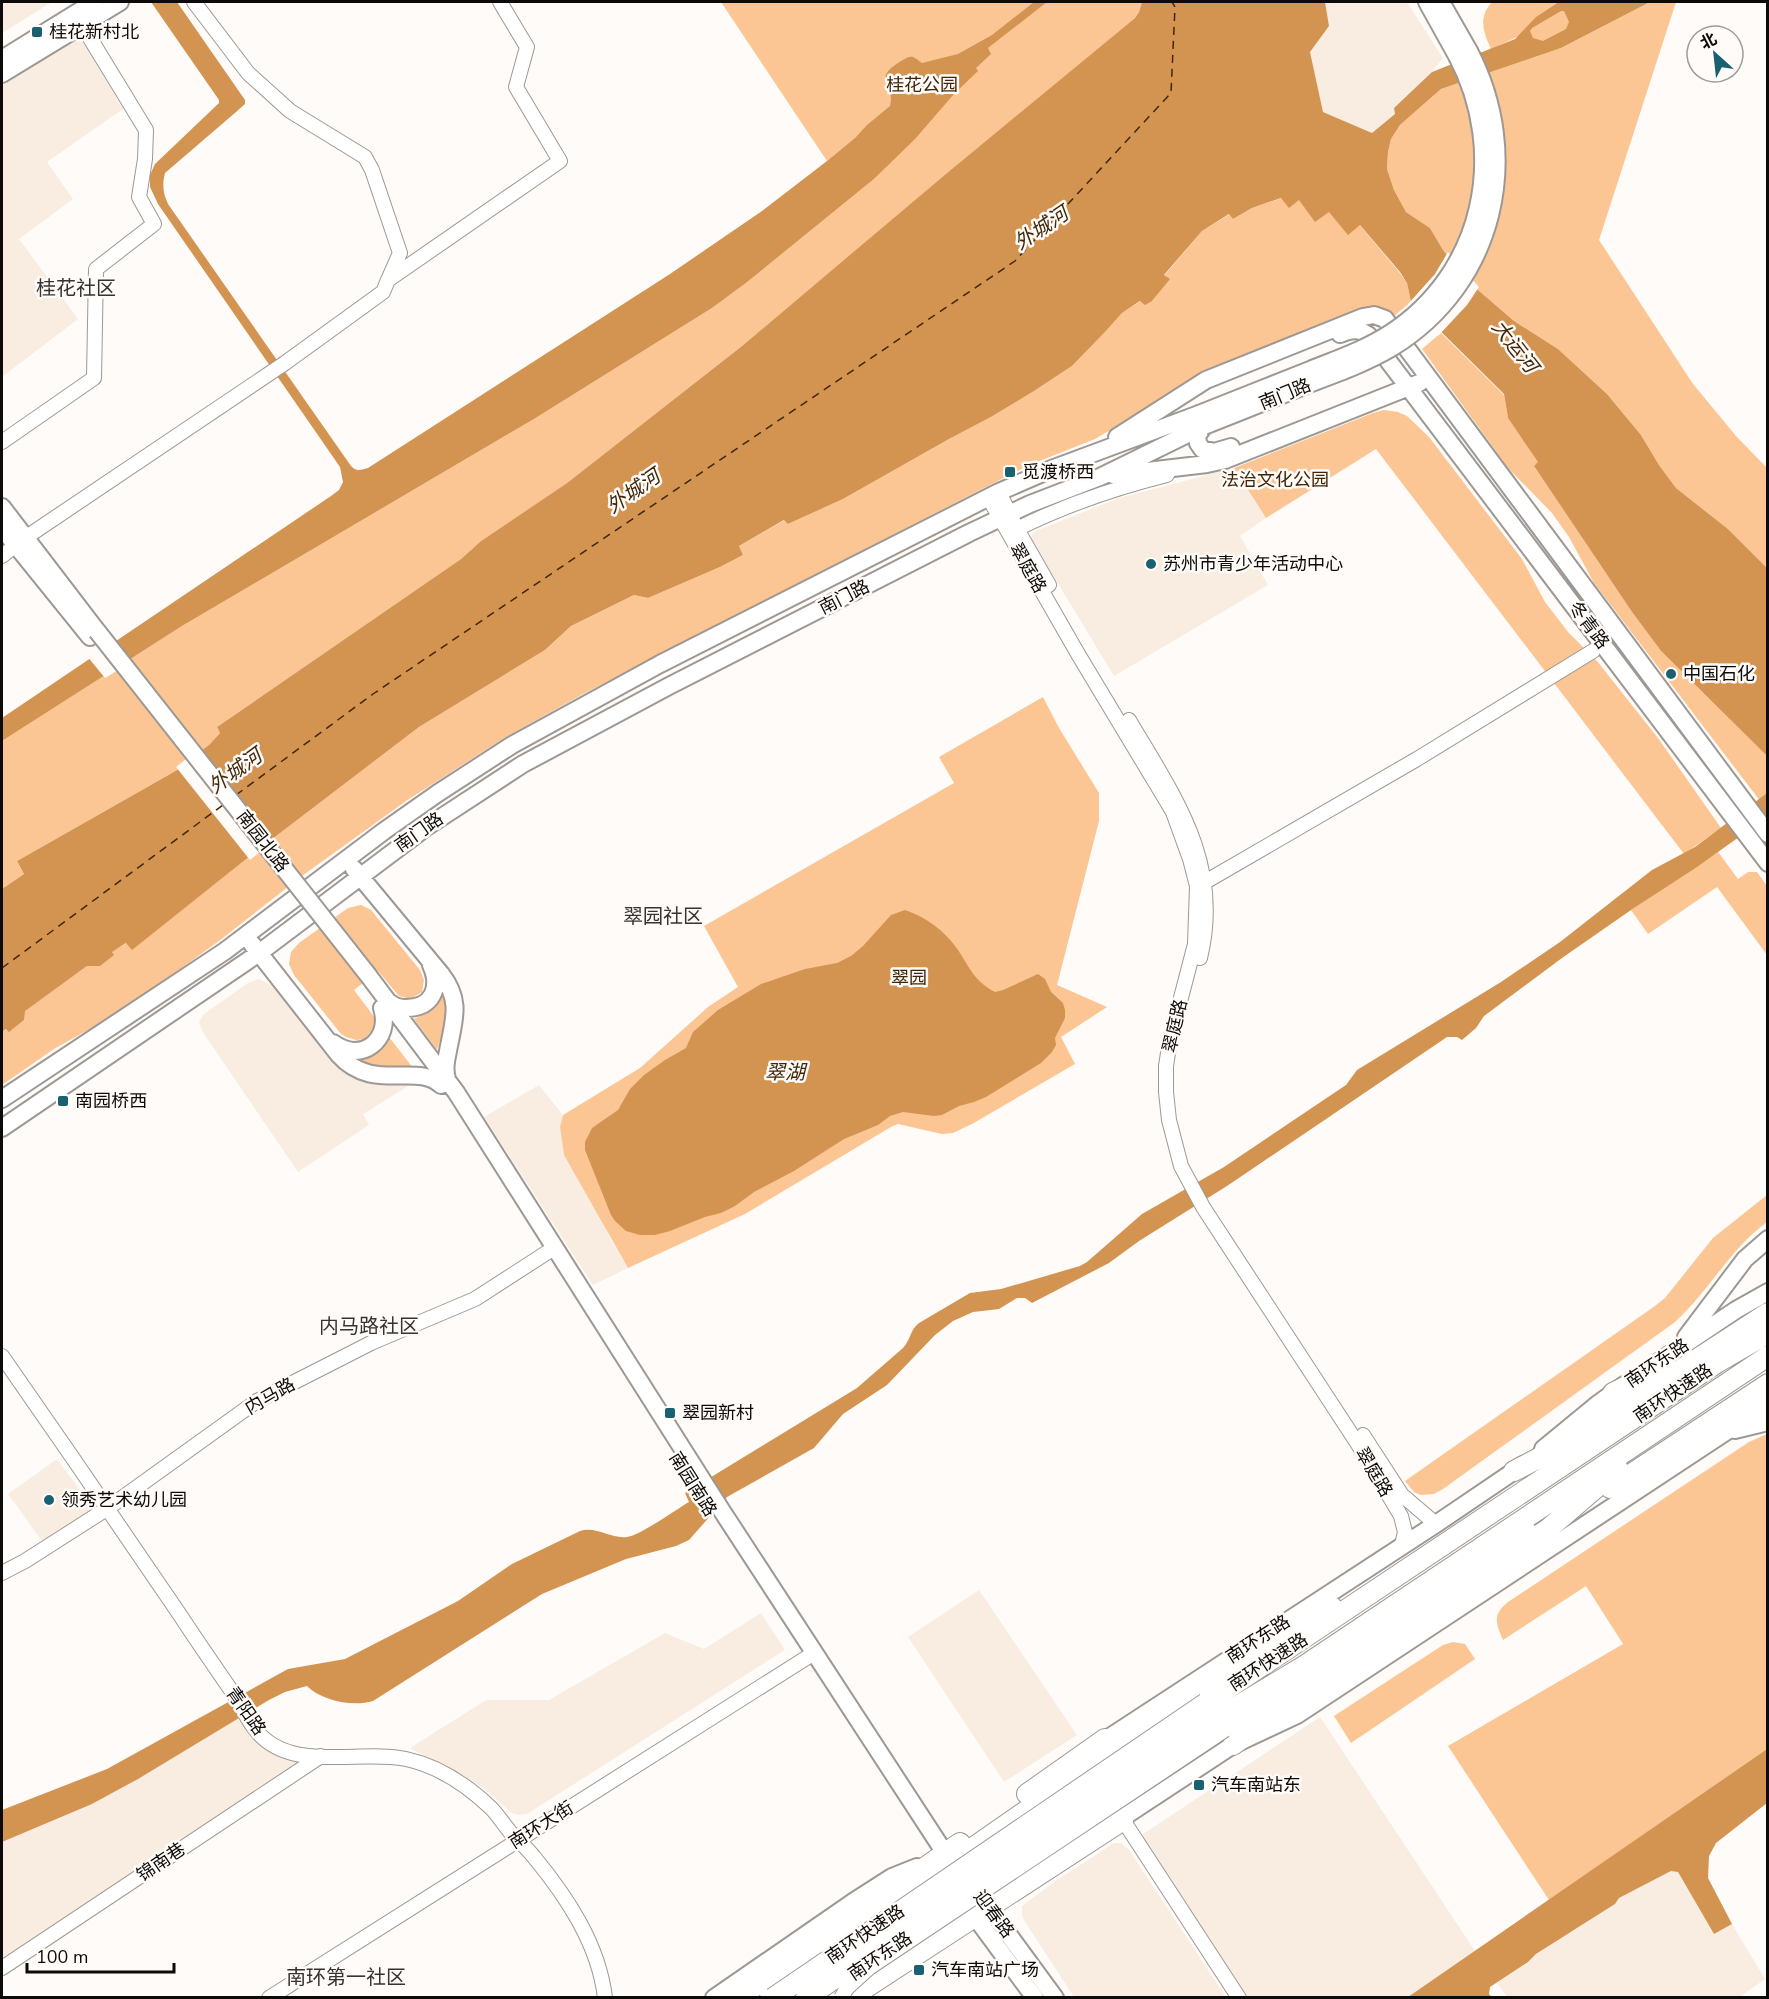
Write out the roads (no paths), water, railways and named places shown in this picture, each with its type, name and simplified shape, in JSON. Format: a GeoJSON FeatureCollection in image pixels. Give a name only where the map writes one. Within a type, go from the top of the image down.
{"type":"FeatureCollection","features":[{"type":"Feature","properties":{"kind":"highway","name":"南环快速路"},"geometry":{"type":"LineString","coordinates":[[773,1998],[1220,1724],[1422,1561],[1718,1362],[1762,1324]]}},
{"type":"Feature","properties":{"kind":"highway"},"geometry":{"type":"LineString","coordinates":[[1613,1393],[1762,1324]]}},
{"type":"Feature","properties":{"kind":"highway"},"geometry":{"type":"LineString","coordinates":[[1515,1471],[1573,1440],[1762,1324]]}},
{"type":"Feature","properties":{"kind":"highway"},"geometry":{"type":"LineString","coordinates":[[1347,1599],[1762,1324]]}},
{"type":"Feature","properties":{"kind":"highway","name":"南环快速路"},"geometry":{"type":"LineString","coordinates":[[806,1998],[1220,1724],[1767,1356]]}},
{"type":"Feature","properties":{"kind":"highway","name":"南环快速路"},"geometry":{"type":"LineString","coordinates":[[1536,1511],[1650,1444],[1731,1390],[1767,1362]]}},
{"type":"Feature","properties":{"kind":"highway"},"geometry":{"type":"LineString","coordinates":[[1731,1390],[1767,1373]]}},
{"type":"Feature","properties":{"kind":"highway"},"geometry":{"type":"LineString","coordinates":[[1220,1724],[1290,1703],[1767,1384]]}},
{"type":"Feature","properties":{"kind":"highway"},"geometry":{"type":"LineString","coordinates":[[1548,1529],[1650,1444]]}},
{"type":"Feature","properties":{"kind":"highway"},"geometry":{"type":"LineString","coordinates":[[738,1998],[944,1861],[1061,1787],[1138,1730],[1297,1625],[1422,1561]]}},
{"type":"Feature","properties":{"kind":"highway"},"geometry":{"type":"LineString","coordinates":[[944,1861],[1105,1739]]}},
{"type":"Feature","properties":{"kind":"highway"},"geometry":{"type":"LineString","coordinates":[[850,1998],[972,1898],[1123,1820]]}},
{"type":"Feature","properties":{"kind":"main road"},"geometry":{"type":"LineString","coordinates":[[2,59],[94,2]]}},
{"type":"Feature","properties":{"kind":"main road"},"geometry":{"type":"LineString","coordinates":[[2,74],[120,2]]}},
{"type":"Feature","properties":{"kind":"main road","name":"南门路"},"geometry":{"type":"LineString","coordinates":[[2,1099],[246,936],[346,859],[454,782],[562,716],[994,494],[1094,453],[1202,420],[1382,354],[1406,338],[1429,320],[1457,286],[1479,248],[1489,220],[1495,192],[1496,134],[1491,105],[1482,77],[1463,53],[1439,4]]}},
{"type":"Feature","properties":{"kind":"main road","name":"冬青路"},"geometry":{"type":"LineString","coordinates":[[1094,453],[1206,380],[1366,316],[1379,316],[1388,322],[1427,374],[1764,830]]}},
{"type":"Feature","properties":{"kind":"main road","name":"冬青路"},"geometry":{"type":"LineString","coordinates":[[1202,420],[1189,415],[1182,406],[1184,400],[1195,393],[1350,331],[1361,330],[1369,335],[1767,863]]}},
{"type":"Feature","properties":{"kind":"main road"},"geometry":{"type":"LineString","coordinates":[[1100,477],[1226,460],[1427,374]]}},
{"type":"Feature","properties":{"kind":"main road"},"geometry":{"type":"LineString","coordinates":[[1202,420],[1197,436],[1200,447],[1207,451],[1221,451],[1406,383]]}},
{"type":"Feature","properties":{"kind":"main road","name":"南门路"},"geometry":{"type":"LineString","coordinates":[[2,1128],[259,953],[425,828],[523,764],[571,737],[1005,516],[1060,491],[1100,477],[1202,420]]}},
{"type":"Feature","properties":{"kind":"main road","name":"南园北路"},"geometry":{"type":"LineString","coordinates":[[2,507],[20,542],[448,1088]]}},
{"type":"Feature","properties":{"kind":"main road","name":"南园北路"},"geometry":{"type":"LineString","coordinates":[[2,528],[20,542]]}},
{"type":"Feature","properties":{"kind":"main road"},"geometry":{"type":"LineString","coordinates":[[346,859],[447,982],[454,997],[455,1013],[445,1066],[448,1088]]}},
{"type":"Feature","properties":{"kind":"main road"},"geometry":{"type":"LineString","coordinates":[[246,936],[325,1037],[344,1060],[355,1069],[377,1076],[425,1077],[448,1088]]}},
{"type":"Feature","properties":{"kind":"main road"},"geometry":{"type":"LineString","coordinates":[[325,1037],[347,1051],[357,1051],[377,1041],[382,1033],[385,1005],[411,1008],[429,1000],[434,992],[436,983],[428,959]]}},
{"type":"Feature","properties":{"kind":"main road","name":"南园南路"},"geometry":{"type":"LineString","coordinates":[[448,1088],[718,1515],[944,1861]]}},
{"type":"Feature","properties":{"kind":"main road"},"geometry":{"type":"LineString","coordinates":[[1674,1351],[1745,1259],[1767,1239]]}},
{"type":"Feature","properties":{"kind":"main road","name":"南环东路"},"geometry":{"type":"LineString","coordinates":[[1105,1739],[1515,1471],[1613,1393],[1736,1310],[1767,1292]]}},
{"type":"Feature","properties":{"kind":"main road","name":"南环东路"},"geometry":{"type":"LineString","coordinates":[[818,1998],[972,1898],[1123,1820],[1220,1724],[1297,1715],[1767,1404]]}},
{"type":"Feature","properties":{"kind":"main road"},"geometry":{"type":"LineString","coordinates":[[1722,1434],[1767,1422]]}},
{"type":"Feature","properties":{"kind":"main road"},"geometry":{"type":"LineString","coordinates":[[1061,1787],[1091,1835]]}},
{"type":"Feature","properties":{"kind":"main road"},"geometry":{"type":"LineString","coordinates":[[972,1898],[1076,1811]]}},
{"type":"Feature","properties":{"kind":"main road"},"geometry":{"type":"LineString","coordinates":[[714,1998],[892,1877],[944,1861]]}},
{"type":"Feature","properties":{"kind":"main road","name":"南环东路"},"geometry":{"type":"LineString","coordinates":[[755,1998],[944,1861]]}},
{"type":"Feature","properties":{"kind":"main road","name":"迎春路"},"geometry":{"type":"LineString","coordinates":[[944,1861],[1055,1998]]}},
{"type":"Feature","properties":{"kind":"main road","name":"迎春路"},"geometry":{"type":"LineString","coordinates":[[972,1898],[1035,1998]]}},
{"type":"Feature","properties":{"kind":"street"},"geometry":{"type":"LineString","coordinates":[[2,556],[285,363],[383,292],[400,253],[372,170],[365,157],[290,111],[248,73],[194,2]]}},
{"type":"Feature","properties":{"kind":"street"},"geometry":{"type":"LineString","coordinates":[[388,280],[561,161],[516,87],[527,46],[500,2]]}},
{"type":"Feature","properties":{"kind":"street"},"geometry":{"type":"LineString","coordinates":[[2,442],[94,378],[96,268],[154,224],[139,196],[145,159],[146,130],[82,26]]}},
{"type":"Feature","properties":{"kind":"street"},"geometry":{"type":"LineString","coordinates":[[1017,529],[1108,491],[1207,464]]}},
{"type":"Feature","properties":{"kind":"street","name":"翠庭路"},"geometry":{"type":"LineString","coordinates":[[994,494],[1173,813],[1190,859],[1197,886],[1195,944],[1170,1040],[1166,1066],[1166,1092],[1174,1141],[1181,1166],[1193,1180],[1401,1516],[1405,1532],[1402,1545]]}},
{"type":"Feature","properties":{"kind":"street","name":"翠庭路"},"geometry":{"type":"LineString","coordinates":[[1005,516],[1017,529],[1086,650],[1178,803],[1188,824],[1205,882],[1205,938],[1177,1044],[1174,1089],[1181,1135],[1193,1180]]}},
{"type":"Feature","properties":{"kind":"street"},"geometry":{"type":"LineString","coordinates":[[1205,882],[1417,759],[1593,651]]}},
{"type":"Feature","properties":{"kind":"street","name":"翠庭路"},"geometry":{"type":"LineString","coordinates":[[1207,1205],[1402,1495],[1436,1524]]}},
{"type":"Feature","properties":{"kind":"street","name":"内马路"},"geometry":{"type":"LineString","coordinates":[[2,1573],[25,1562],[108,1508],[257,1401],[371,1343],[476,1299],[551,1250]]}},
{"type":"Feature","properties":{"kind":"street","name":"青阳路"},"geometry":{"type":"LineString","coordinates":[[2,1356],[233,1693],[254,1729],[279,1748],[297,1754],[336,1758],[380,1756],[424,1764],[447,1774],[473,1793],[492,1809],[533,1856],[588,1936],[598,1964],[604,1998]]}},
{"type":"Feature","properties":{"kind":"street"},"geometry":{"type":"LineString","coordinates":[[841,1998],[847,1988],[869,1968],[1220,1724],[1600,1484]]}},
{"type":"Feature","properties":{"kind":"street","name":"南环大街"},"geometry":{"type":"LineString","coordinates":[[269,1998],[810,1655]]}},
{"type":"Feature","properties":{"kind":"street","name":"锦南巷"},"geometry":{"type":"LineString","coordinates":[[2,1968],[321,1756]]}},
{"type":"Feature","properties":{"kind":"street"},"geometry":{"type":"LineString","coordinates":[[1123,1820],[1239,1998]]}},
{"type":"Feature","properties":{"kind":"water"},"geometry":{"type":"Polygon","coordinates":[[[151,2],[177,2],[245,100],[245,104],[165,173],[164,189],[168,204],[351,466],[359,470],[368,468],[670,274],[762,211],[827,161],[890,106],[890,92],[885,77],[892,67],[908,57],[922,63],[958,54],[992,35],[1034,2],[1047,2],[988,48],[991,54],[976,68],[978,71],[874,179],[712,308],[534,419],[182,626],[2,741],[2,718],[331,496],[339,490],[343,482],[340,467],[158,204],[150,187],[150,175],[155,164],[219,103],[151,2]]]}},
{"type":"Feature","properties":{"kind":"water"},"geometry":{"type":"Polygon","coordinates":[[[1142,2],[1325,2],[1329,26],[1310,52],[1323,112],[1372,133],[1395,114],[1394,108],[1432,72],[1515,39],[1536,17],[1559,2],[1650,2],[1561,48],[1441,89],[1400,125],[1391,139],[1387,169],[1394,190],[1406,212],[1430,228],[1443,250],[1471,284],[1514,321],[1558,349],[1607,394],[1641,435],[1676,488],[1728,529],[1767,568],[1767,756],[1661,651],[1632,612],[1534,466],[1538,462],[1508,418],[1504,394],[1411,302],[1407,283],[1400,272],[1360,225],[1348,235],[1329,212],[1315,222],[1299,200],[1289,208],[1281,198],[1252,208],[1233,219],[1229,214],[1202,231],[1164,275],[1170,279],[1152,301],[1145,305],[1140,301],[1122,313],[1072,366],[991,417],[843,499],[788,524],[784,520],[739,546],[743,555],[720,567],[648,598],[634,595],[571,626],[545,650],[419,727],[250,856],[132,950],[126,943],[112,952],[114,955],[100,966],[87,966],[25,1011],[24,1020],[9,1032],[6,1029],[2,1032],[2,889],[24,874],[17,861],[179,769],[220,733],[217,727],[567,483],[742,346],[1135,18],[1142,2]],[[1564,11],[1532,28],[1530,31],[1533,38],[1543,41],[1566,29],[1569,22],[1564,11]]]}},
{"type":"Feature","properties":{"kind":"water"},"geometry":{"type":"Polygon","coordinates":[[[1767,793],[1767,817],[1562,958],[1484,1016],[1476,1028],[1462,1040],[1457,1037],[1447,1037],[1109,1263],[1032,1303],[1025,1298],[1017,1298],[999,1309],[973,1312],[953,1321],[935,1335],[887,1385],[843,1414],[814,1448],[727,1497],[689,1540],[676,1546],[626,1559],[542,1594],[373,1701],[347,1703],[329,1699],[307,1686],[285,1692],[92,1804],[2,1842],[2,1810],[107,1769],[288,1669],[345,1659],[458,1601],[512,1564],[580,1531],[592,1530],[627,1537],[649,1527],[689,1502],[685,1493],[857,1388],[903,1348],[919,1323],[970,1293],[1001,1289],[1087,1262],[1142,1214],[1224,1167],[1346,1085],[1357,1070],[1501,982],[1560,942],[1652,870],[1695,847],[1767,793]]]}},
{"type":"Feature","properties":{"kind":"water","name":"翠湖"},"geometry":{"type":"Polygon","coordinates":[[[905,910],[928,921],[941,931],[953,943],[977,979],[995,992],[1038,974],[1045,979],[1051,992],[1063,1003],[1065,1010],[1065,1018],[1055,1038],[1056,1045],[1052,1052],[1041,1063],[986,1097],[959,1106],[942,1115],[903,1112],[890,1116],[878,1125],[844,1139],[721,1213],[655,1235],[640,1235],[626,1231],[611,1215],[585,1150],[585,1142],[592,1128],[618,1110],[630,1089],[644,1075],[686,1048],[693,1032],[718,1010],[761,984],[805,969],[837,963],[851,956],[891,915],[905,910]]]}},
{"type":"Feature","properties":{"kind":"water"},"geometry":{"type":"Polygon","coordinates":[[[1767,1749],[1767,1803],[1716,1843],[1709,1856],[1708,1878],[1732,1924],[1714,1934],[1678,1872],[1671,1871],[1619,1898],[1615,1904],[1536,1954],[1528,1962],[1490,1987],[1489,1994],[1492,1997],[1408,1997],[1767,1749]]]}},
{"type":"Feature","properties":{"kind":"place","name":"桂花新村北"},"geometry":{"type":"Point","coordinates":[37,32]}},
{"type":"Feature","properties":{"kind":"place","name":"觅渡桥西"},"geometry":{"type":"Point","coordinates":[1010,472]}},
{"type":"Feature","properties":{"kind":"place","name":"苏州市青少年活动中心"},"geometry":{"type":"Point","coordinates":[1151,564]}},
{"type":"Feature","properties":{"kind":"place","name":"中国石化"},"geometry":{"type":"Point","coordinates":[1671,674]}},
{"type":"Feature","properties":{"kind":"place","name":"南园桥西"},"geometry":{"type":"Point","coordinates":[63,1101]}},
{"type":"Feature","properties":{"kind":"place","name":"翠园新村"},"geometry":{"type":"Point","coordinates":[670,1413]}},
{"type":"Feature","properties":{"kind":"place","name":"领秀艺术幼儿园"},"geometry":{"type":"Point","coordinates":[49,1500]}},
{"type":"Feature","properties":{"kind":"place","name":"汽车南站东"},"geometry":{"type":"Point","coordinates":[1199,1785]}},
{"type":"Feature","properties":{"kind":"place","name":"汽车南站广场"},"geometry":{"type":"Point","coordinates":[919,1970]}},
{"type":"Feature","properties":{"kind":"district","name":"桂花社区"},"geometry":{"type":"Point","coordinates":[76,288]}},
{"type":"Feature","properties":{"kind":"district","name":"翠园社区"},"geometry":{"type":"Point","coordinates":[663,916]}},
{"type":"Feature","properties":{"kind":"district","name":"内马路社区"},"geometry":{"type":"Point","coordinates":[369,1326]}},
{"type":"Feature","properties":{"kind":"district","name":"南环第一社区"},"geometry":{"type":"Point","coordinates":[346,1977]}},
{"type":"Feature","properties":{"kind":"park label","name":"桂花公园"},"geometry":{"type":"Point","coordinates":[922,85]}},
{"type":"Feature","properties":{"kind":"park label","name":"法治文化公园"},"geometry":{"type":"Point","coordinates":[1275,480]}},
{"type":"Feature","properties":{"kind":"park label","name":"翠园"},"geometry":{"type":"Point","coordinates":[909,978]}},
{"type":"Feature","properties":{"kind":"water label","name":"外城河"},"geometry":{"type":"Point","coordinates":[1041,228]}},
{"type":"Feature","properties":{"kind":"water label","name":"大运河"},"geometry":{"type":"Point","coordinates":[1515,346]}},
{"type":"Feature","properties":{"kind":"water label","name":"外城河"},"geometry":{"type":"Point","coordinates":[633,491]}},
{"type":"Feature","properties":{"kind":"water label","name":"外城河"},"geometry":{"type":"Point","coordinates":[235,771]}}]}
